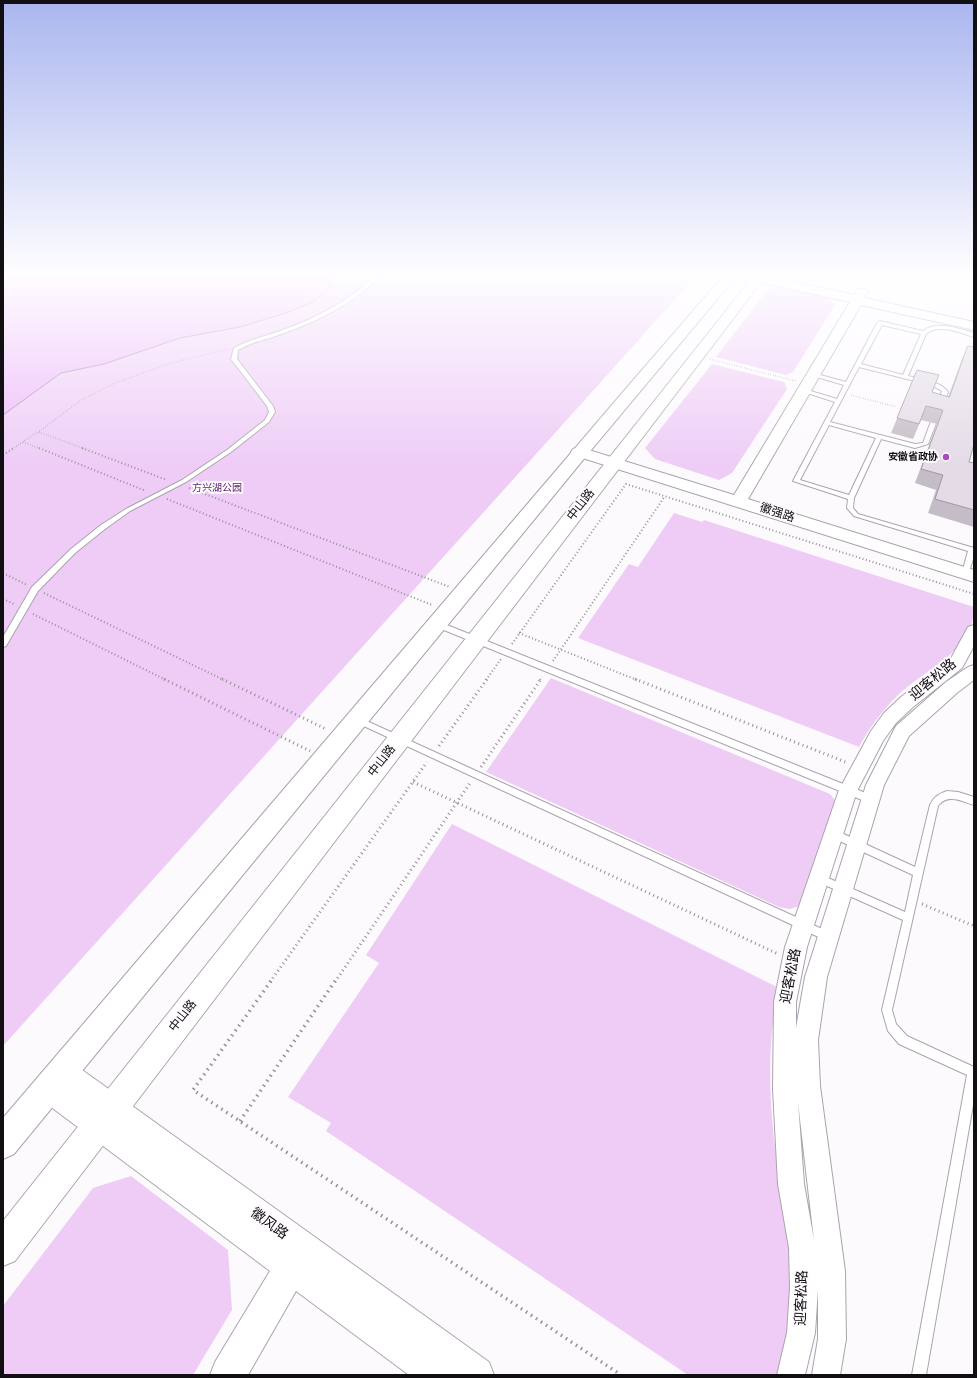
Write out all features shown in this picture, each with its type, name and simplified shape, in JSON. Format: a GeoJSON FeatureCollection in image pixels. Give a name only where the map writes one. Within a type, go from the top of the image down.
{"type":"FeatureCollection","features":[{"type":"Feature","properties":{"kind":"main road"},"geometry":{"type":"LineString","coordinates":[[3,1143],[175,935],[343,737],[581,449],[677,337]]}},
{"type":"Feature","properties":{"kind":"main road","name":"中山路"},"geometry":{"type":"LineString","coordinates":[[3,1249],[712,337]]}},
{"type":"Feature","properties":{"kind":"street"},"geometry":{"type":"LineString","coordinates":[[741,498],[835,337]]}},
{"type":"Feature","properties":{"kind":"street","name":"徽强路"},"geometry":{"type":"LineString","coordinates":[[581,449],[741,498],[971,563]]}},
{"type":"Feature","properties":{"kind":"street","name":"迎客松路"},"geometry":{"type":"LineString","coordinates":[[792,1375],[801,1333],[804,1287],[802,1248],[791,1184],[785,1089],[785,1002],[796,947],[848,790],[877,736],[890,718],[956,664],[974,631]]}},
{"type":"Feature","properties":{"kind":"street","name":"迎客松路"},"geometry":{"type":"LineString","coordinates":[[826,1375],[832,1339],[831,1271],[808,1086],[806,1040],[816,977],[874,785],[902,732],[952,687],[974,670]]}},
{"type":"Feature","properties":{"kind":"street","name":"徽风路"},"geometry":{"type":"LineString","coordinates":[[55,1080],[297,1257],[476,1375]]}},
{"type":"Feature","properties":{"kind":"street"},"geometry":{"type":"LineString","coordinates":[[228,1375],[297,1257]]}},
{"type":"Feature","properties":{"kind":"street","name":"徽风路"},"geometry":{"type":"LineString","coordinates":[[297,1257],[438,1375]]}},
{"type":"Feature","properties":{"kind":"lane"},"geometry":{"type":"LineString","coordinates":[[3,644],[25,609],[35,589],[74,551],[103,526],[128,510],[178,484],[229,451],[267,421],[272,412],[270,406],[234,359],[236,349],[250,341],[262,337]]}},
{"type":"Feature","properties":{"kind":"lane"},"geometry":{"type":"LineString","coordinates":[[851,498],[796,481],[872,337]]}},
{"type":"Feature","properties":{"kind":"lane"},"geometry":{"type":"LineString","coordinates":[[905,377],[922,337]]}},
{"type":"Feature","properties":{"kind":"lane"},"geometry":{"type":"LineString","coordinates":[[827,423],[911,445],[920,446],[925,444],[944,390],[936,385],[857,365]]}},
{"type":"Feature","properties":{"kind":"lane"},"geometry":{"type":"LineString","coordinates":[[808,384],[847,384]]}},
{"type":"Feature","properties":{"kind":"lane"},"geometry":{"type":"LineString","coordinates":[[808,384],[838,401]]}},
{"type":"Feature","properties":{"kind":"lane"},"geometry":{"type":"LineString","coordinates":[[879,437],[851,498],[850,508],[856,515],[971,563]]}},
{"type":"Feature","properties":{"kind":"lane"},"geometry":{"type":"LineString","coordinates":[[442,617],[476,640],[870,799]]}},
{"type":"Feature","properties":{"kind":"lane"},"geometry":{"type":"LineString","coordinates":[[357,720],[829,937]]}},
{"type":"Feature","properties":{"kind":"lane"},"geometry":{"type":"LineString","coordinates":[[919,1375],[973,1073],[903,1040],[892,1027],[887,1010],[936,801],[942,797],[954,794],[974,801]]}},
{"type":"Feature","properties":{"kind":"lane"},"geometry":{"type":"LineString","coordinates":[[834,834],[919,873]]}},
{"type":"Feature","properties":{"kind":"lane"},"geometry":{"type":"LineString","coordinates":[[819,878],[908,918]]}},
{"type":"Feature","properties":{"kind":"path"},"geometry":{"type":"LineString","coordinates":[[3,455],[39,432],[79,401],[115,383],[189,357],[240,347]]}},
{"type":"Feature","properties":{"kind":"path"},"geometry":{"type":"LineString","coordinates":[[697,355],[808,384]]}},
{"type":"Feature","properties":{"kind":"path"},"geometry":{"type":"LineString","coordinates":[[842,393],[897,407]]}},
{"type":"Feature","properties":{"kind":"path"},"geometry":{"type":"LineString","coordinates":[[39,432],[463,592]]}},
{"type":"Feature","properties":{"kind":"path"},"geometry":{"type":"LineString","coordinates":[[23,442],[157,495],[442,617]]}},
{"type":"Feature","properties":{"kind":"path"},"geometry":{"type":"LineString","coordinates":[[621,1375],[193,1090],[626,484],[974,594]]}},
{"type":"Feature","properties":{"kind":"path"},"geometry":{"type":"LineString","coordinates":[[240,1122],[665,496]]}},
{"type":"Feature","properties":{"kind":"path"},"geometry":{"type":"LineString","coordinates":[[3,573],[343,737]]}},
{"type":"Feature","properties":{"kind":"path"},"geometry":{"type":"LineString","coordinates":[[3,599],[324,758]]}},
{"type":"Feature","properties":{"kind":"path"},"geometry":{"type":"LineString","coordinates":[[519,633],[860,767]]}},
{"type":"Feature","properties":{"kind":"path"},"geometry":{"type":"LineString","coordinates":[[413,782],[793,962]]}},
{"type":"Feature","properties":{"kind":"path"},"geometry":{"type":"LineString","coordinates":[[912,900],[974,926]]}},
{"type":"Feature","properties":{"kind":"green space","name":"方兴湖公园"},"geometry":{"type":"Polygon","coordinates":[[[3,337],[641,337],[3,1046],[3,337]]]}},
{"type":"Feature","properties":{"kind":"green space"},"geometry":{"type":"Polygon","coordinates":[[[731,337],[815,337],[793,372],[786,375],[716,357],[731,337]]]}},
{"type":"Feature","properties":{"kind":"green space"},"geometry":{"type":"Polygon","coordinates":[[[712,364],[784,382],[787,389],[732,473],[719,480],[655,459],[645,448],[712,364]]]}},
{"type":"Feature","properties":{"kind":"green space"},"geometry":{"type":"Polygon","coordinates":[[[674,513],[702,522],[704,520],[974,607],[972,623],[966,636],[957,648],[934,668],[908,686],[891,702],[871,726],[859,747],[578,638],[629,564],[638,567],[674,513]]]}},
{"type":"Feature","properties":{"kind":"green space"},"geometry":{"type":"Polygon","coordinates":[[[551,678],[830,794],[835,800],[836,807],[800,906],[790,909],[779,907],[486,772],[551,678]]]}},
{"type":"Feature","properties":{"kind":"green space"},"geometry":{"type":"Polygon","coordinates":[[[452,824],[779,988],[772,1027],[770,1087],[775,1147],[791,1264],[791,1304],[779,1375],[688,1375],[326,1131],[331,1123],[288,1097],[379,963],[366,955],[452,824]]]}},
{"type":"Feature","properties":{"kind":"green space"},"geometry":{"type":"Polygon","coordinates":[[[131,1176],[228,1250],[232,1310],[193,1375],[3,1375],[3,1306],[93,1188],[131,1176]]]}},
{"type":"Feature","properties":{"kind":"shaded area"},"geometry":{"type":"Polygon","coordinates":[[[3,337],[184,337],[104,364],[61,373],[3,415],[3,337]]]}},
{"type":"Feature","properties":{"kind":"building","name":"安徽省政协"},"geometry":{"type":"Polygon","coordinates":[[[968,346],[974,347],[974,444],[969,462],[974,463],[974,510],[935,499],[943,475],[921,469],[943,410],[926,406],[919,424],[897,418],[917,370],[939,375],[932,392],[949,397],[968,346]]]}},
{"type":"Feature","properties":{"kind":"place","name":"安徽省政协"},"geometry":{"type":"Point","coordinates":[946,457]}}]}
